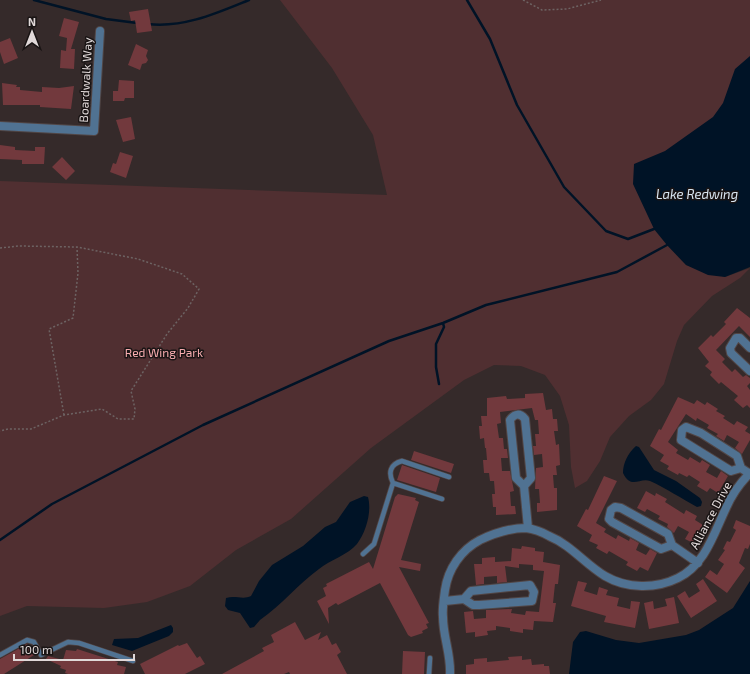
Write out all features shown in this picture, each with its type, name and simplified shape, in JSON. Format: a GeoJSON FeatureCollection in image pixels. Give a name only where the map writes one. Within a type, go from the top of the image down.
{"type":"FeatureCollection","features":[{"type":"Feature","properties":{"kind":"street","name":"Boardwalk Way"},"geometry":{"type":"LineString","coordinates":[[0,126],[94,131],[100,31]]}},
{"type":"Feature","properties":{"kind":"street"},"geometry":{"type":"LineString","coordinates":[[750,348],[740,338],[736,338],[730,348],[731,353],[750,371]]}},
{"type":"Feature","properties":{"kind":"street"},"geometry":{"type":"LineString","coordinates":[[524,486],[531,478],[525,419],[522,415],[517,414],[510,420],[516,478],[524,486],[528,528]]}},
{"type":"Feature","properties":{"kind":"street"},"geometry":{"type":"LineString","coordinates":[[741,468],[731,471],[680,440],[682,430],[686,427],[701,433],[737,456],[741,468],[750,473]]}},
{"type":"Feature","properties":{"kind":"street","name":"Alliance Drive"},"geometry":{"type":"LineString","coordinates":[[450,674],[449,647],[443,617],[448,576],[460,556],[468,548],[495,533],[528,528],[542,532],[562,541],[605,576],[616,582],[646,587],[666,583],[690,572],[698,563],[707,551],[727,506],[737,488],[750,473]]}},
{"type":"Feature","properties":{"kind":"street"},"geometry":{"type":"LineString","coordinates":[[672,545],[661,549],[612,522],[609,519],[611,510],[615,507],[621,508],[668,534],[672,545],[698,563]]}},
{"type":"Feature","properties":{"kind":"street"},"geometry":{"type":"LineString","coordinates":[[445,601],[464,599],[473,605],[532,601],[534,592],[530,586],[471,591],[464,599]]}},
{"type":"Feature","properties":{"kind":"lane"},"geometry":{"type":"LineString","coordinates":[[363,554],[374,544],[393,483],[390,470],[393,465],[402,461],[449,477]]}},
{"type":"Feature","properties":{"kind":"lane"},"geometry":{"type":"LineString","coordinates":[[393,483],[442,499]]}},
{"type":"Feature","properties":{"kind":"lane"},"geometry":{"type":"LineString","coordinates":[[0,655],[27,640],[34,642],[41,655],[68,642],[79,643],[133,661]]}},
{"type":"Feature","properties":{"kind":"lane"},"geometry":{"type":"LineString","coordinates":[[429,674],[430,658]]}},
{"type":"Feature","properties":{"kind":"path"},"geometry":{"type":"LineString","coordinates":[[523,0],[542,10],[567,9],[601,0]]}},
{"type":"Feature","properties":{"kind":"path"},"geometry":{"type":"LineString","coordinates":[[0,248],[19,246],[76,247],[138,259],[182,274],[199,289],[188,308],[167,334],[131,391],[135,409],[134,419],[118,419],[102,408],[64,415],[31,429],[8,429],[0,431]]}},
{"type":"Feature","properties":{"kind":"path"},"geometry":{"type":"LineString","coordinates":[[64,415],[49,329],[73,318],[78,273],[76,247]]}},
{"type":"Feature","properties":{"kind":"green space","name":"Red Wing Park"},"geometry":{"type":"Polygon","coordinates":[[[280,0],[750,0],[750,132],[654,229],[686,265],[725,277],[750,268],[740,278],[712,296],[684,325],[677,341],[664,384],[651,400],[629,416],[610,437],[600,461],[587,481],[575,488],[571,467],[569,425],[560,396],[545,375],[521,366],[494,365],[464,380],[371,448],[291,519],[236,550],[190,586],[147,602],[104,608],[27,606],[0,616],[0,181],[387,195],[373,135],[332,68],[280,0]]]}},
{"type":"Feature","properties":{"kind":"water","name":"Lake Redwing"},"geometry":{"type":"Polygon","coordinates":[[[750,56],[750,267],[725,277],[708,275],[686,265],[654,229],[633,184],[634,164],[665,151],[713,117],[723,103],[735,69],[750,56]]]}},
{"type":"Feature","properties":{"kind":"water"},"geometry":{"type":"Polygon","coordinates":[[[636,446],[639,447],[654,470],[676,481],[700,498],[702,502],[701,506],[697,507],[650,481],[629,481],[623,473],[623,469],[626,458],[636,446]]]}},
{"type":"Feature","properties":{"kind":"water"},"geometry":{"type":"Polygon","coordinates":[[[364,496],[368,497],[369,515],[360,539],[353,548],[311,575],[254,627],[250,628],[240,613],[228,610],[225,606],[226,598],[245,598],[251,596],[259,581],[272,565],[303,546],[325,527],[336,522],[350,502],[364,496]]]}},
{"type":"Feature","properties":{"kind":"water"},"geometry":{"type":"Polygon","coordinates":[[[750,581],[750,674],[569,674],[573,642],[580,632],[586,631],[616,640],[639,643],[686,635],[699,630],[733,608],[750,581]]]}},
{"type":"Feature","properties":{"kind":"water"},"geometry":{"type":"Polygon","coordinates":[[[171,625],[173,632],[169,636],[132,651],[112,645],[114,639],[138,638],[171,625]]]}},
{"type":"Feature","properties":{"kind":"building"},"geometry":{"type":"Polygon","coordinates":[[[148,9],[152,31],[137,33],[135,20],[131,21],[129,12],[148,9]]]}},
{"type":"Feature","properties":{"kind":"building"},"geometry":{"type":"Polygon","coordinates":[[[64,18],[79,22],[71,49],[75,49],[74,69],[60,68],[61,50],[66,51],[67,38],[59,36],[64,18]]]}},
{"type":"Feature","properties":{"kind":"building"},"geometry":{"type":"Polygon","coordinates":[[[10,38],[18,58],[4,64],[0,52],[0,42],[10,38]]]}},
{"type":"Feature","properties":{"kind":"building"},"geometry":{"type":"Polygon","coordinates":[[[136,44],[148,50],[146,56],[148,60],[146,63],[142,64],[140,70],[128,65],[136,44]]]}},
{"type":"Feature","properties":{"kind":"building"},"geometry":{"type":"Polygon","coordinates":[[[119,80],[134,81],[134,98],[125,98],[124,101],[113,101],[113,91],[118,91],[119,80]]]}},
{"type":"Feature","properties":{"kind":"building"},"geometry":{"type":"Polygon","coordinates":[[[2,83],[17,85],[16,87],[20,87],[20,90],[42,92],[42,87],[59,88],[74,86],[71,109],[40,107],[40,105],[3,105],[2,83]]]}},
{"type":"Feature","properties":{"kind":"building"},"geometry":{"type":"Polygon","coordinates":[[[131,117],[135,139],[123,142],[116,120],[131,117]]]}},
{"type":"Feature","properties":{"kind":"building"},"geometry":{"type":"Polygon","coordinates":[[[0,145],[15,147],[15,150],[35,151],[35,147],[45,147],[44,164],[22,164],[22,160],[0,159],[0,145]]]}},
{"type":"Feature","properties":{"kind":"building"},"geometry":{"type":"Polygon","coordinates":[[[120,152],[133,156],[126,178],[110,172],[113,163],[116,164],[120,152]]]}},
{"type":"Feature","properties":{"kind":"building"},"geometry":{"type":"Polygon","coordinates":[[[62,157],[75,171],[66,180],[52,167],[62,157]]]}},
{"type":"Feature","properties":{"kind":"building"},"geometry":{"type":"Polygon","coordinates":[[[737,308],[750,318],[750,337],[739,326],[716,350],[725,359],[722,362],[732,372],[735,369],[743,377],[746,375],[750,378],[750,383],[747,386],[750,390],[750,408],[747,405],[743,408],[734,400],[738,396],[721,382],[719,384],[710,375],[712,372],[705,366],[709,362],[698,348],[711,335],[713,337],[726,324],[724,322],[737,308]]]}},
{"type":"Feature","properties":{"kind":"building"},"geometry":{"type":"Polygon","coordinates":[[[543,393],[546,410],[552,409],[553,419],[557,419],[558,431],[554,431],[556,445],[559,444],[560,465],[556,466],[557,475],[553,475],[554,488],[557,488],[557,510],[537,512],[537,503],[540,503],[539,489],[535,489],[536,468],[543,467],[542,454],[534,455],[533,446],[536,446],[535,434],[539,434],[538,420],[535,420],[532,408],[500,412],[501,423],[497,424],[499,438],[503,438],[504,449],[507,449],[508,458],[501,458],[502,471],[510,471],[514,491],[510,492],[511,506],[515,506],[516,514],[496,515],[496,507],[493,507],[492,494],[495,494],[494,481],[490,481],[489,473],[484,473],[483,460],[487,460],[486,448],[484,438],[480,439],[479,426],[482,426],[481,416],[487,416],[487,398],[506,396],[507,399],[525,398],[525,394],[543,393]]]}},
{"type":"Feature","properties":{"kind":"building"},"geometry":{"type":"Polygon","coordinates":[[[678,397],[694,404],[697,400],[705,405],[707,402],[718,409],[716,411],[725,416],[723,418],[734,425],[737,421],[748,427],[745,431],[750,434],[750,440],[742,454],[735,448],[739,442],[727,435],[724,441],[716,436],[718,434],[707,428],[709,425],[697,418],[696,421],[686,414],[668,442],[678,450],[676,453],[688,460],[690,457],[700,463],[702,460],[710,465],[706,472],[717,478],[721,471],[728,476],[718,493],[710,488],[707,492],[697,486],[700,482],[689,475],[687,477],[679,473],[678,475],[667,469],[669,466],[660,461],[664,455],[650,446],[659,429],[661,430],[678,397]]]}},
{"type":"Feature","properties":{"kind":"building"},"geometry":{"type":"Polygon","coordinates":[[[414,451],[454,464],[451,473],[411,460],[414,451]]]}},
{"type":"Feature","properties":{"kind":"building"},"geometry":{"type":"Polygon","coordinates":[[[402,465],[440,478],[436,492],[397,480],[402,465]]]}},
{"type":"Feature","properties":{"kind":"building"},"geometry":{"type":"Polygon","coordinates":[[[604,476],[617,481],[596,523],[606,529],[604,532],[616,539],[618,535],[629,541],[630,538],[639,543],[636,550],[646,555],[650,549],[657,553],[648,571],[640,567],[637,571],[626,565],[628,562],[609,551],[607,554],[596,548],[598,545],[589,541],[592,535],[577,526],[586,509],[588,510],[604,476]]]}},
{"type":"Feature","properties":{"kind":"building"},"geometry":{"type":"Polygon","coordinates":[[[646,491],[655,496],[656,493],[667,499],[665,502],[684,514],[686,510],[697,516],[695,520],[703,525],[693,543],[685,539],[689,532],[678,526],[674,533],[667,527],[668,524],[658,519],[660,516],[647,509],[645,512],[637,508],[646,491]]]}},
{"type":"Feature","properties":{"kind":"building"},"geometry":{"type":"Polygon","coordinates":[[[398,494],[416,498],[415,500],[419,502],[401,560],[421,564],[420,571],[399,567],[429,623],[426,624],[428,628],[422,631],[423,633],[411,637],[408,635],[380,583],[338,605],[336,603],[328,608],[329,624],[317,601],[326,596],[323,588],[327,586],[326,584],[369,562],[373,569],[395,497],[398,494]]]}},
{"type":"Feature","properties":{"kind":"building"},"geometry":{"type":"Polygon","coordinates":[[[736,520],[750,526],[750,544],[748,549],[745,548],[739,563],[745,568],[727,593],[705,577],[710,570],[717,575],[724,564],[718,560],[725,550],[723,549],[727,541],[730,542],[736,530],[733,528],[736,520]]]}},
{"type":"Feature","properties":{"kind":"building"},"geometry":{"type":"Polygon","coordinates":[[[522,546],[535,548],[535,551],[544,552],[543,562],[560,565],[558,584],[555,584],[553,603],[556,603],[553,622],[534,621],[533,630],[523,629],[523,633],[510,631],[510,628],[496,626],[496,630],[487,631],[488,635],[475,637],[475,632],[466,633],[464,612],[473,611],[474,619],[486,618],[486,610],[512,609],[511,613],[525,615],[526,611],[539,612],[544,571],[533,570],[533,565],[519,564],[519,568],[505,566],[507,582],[497,583],[497,576],[484,577],[484,584],[476,585],[474,564],[482,564],[482,558],[495,557],[495,562],[511,561],[512,548],[521,549],[522,546]]]}},
{"type":"Feature","properties":{"kind":"building"},"geometry":{"type":"Polygon","coordinates":[[[703,579],[717,601],[691,618],[677,596],[685,591],[689,598],[700,591],[696,584],[703,579]]]}},
{"type":"Feature","properties":{"kind":"building"},"geometry":{"type":"Polygon","coordinates":[[[578,581],[587,583],[584,591],[597,595],[599,587],[608,590],[606,595],[619,598],[617,606],[630,609],[631,601],[640,602],[635,628],[604,622],[606,616],[571,606],[578,581]]]}},
{"type":"Feature","properties":{"kind":"building"},"geometry":{"type":"Polygon","coordinates":[[[674,597],[679,623],[649,629],[644,603],[653,601],[654,609],[667,606],[665,599],[674,597]]]}},
{"type":"Feature","properties":{"kind":"building"},"geometry":{"type":"Polygon","coordinates":[[[295,622],[305,640],[321,632],[318,640],[327,635],[332,645],[336,643],[341,652],[337,655],[347,674],[290,674],[289,672],[284,674],[222,674],[264,651],[262,648],[274,642],[271,635],[295,622]]]}},
{"type":"Feature","properties":{"kind":"building"},"geometry":{"type":"Polygon","coordinates":[[[187,643],[197,658],[200,656],[205,664],[185,674],[145,674],[140,664],[178,645],[187,643]]]}},
{"type":"Feature","properties":{"kind":"building"},"geometry":{"type":"Polygon","coordinates":[[[27,644],[34,655],[4,674],[0,674],[0,659],[27,644]]]}},
{"type":"Feature","properties":{"kind":"building"},"geometry":{"type":"Polygon","coordinates":[[[77,649],[118,662],[117,665],[126,667],[124,674],[68,674],[65,673],[66,670],[60,668],[61,666],[46,659],[48,656],[63,660],[66,650],[76,651],[77,649]]]}},
{"type":"Feature","properties":{"kind":"building"},"geometry":{"type":"Polygon","coordinates":[[[403,651],[425,652],[424,674],[402,674],[403,651]]]}},
{"type":"Feature","properties":{"kind":"building"},"geometry":{"type":"Polygon","coordinates":[[[522,656],[522,660],[531,659],[532,665],[544,664],[544,666],[549,666],[550,674],[466,674],[466,665],[474,664],[474,659],[487,658],[487,662],[509,660],[508,657],[522,656]]]}},
{"type":"Feature","properties":{"kind":"waterway"},"geometry":{"type":"LineString","coordinates":[[34,0],[106,19],[137,23]]}},
{"type":"Feature","properties":{"kind":"waterway"},"geometry":{"type":"LineString","coordinates":[[148,24],[161,25],[187,22],[249,0]]}},
{"type":"Feature","properties":{"kind":"waterway"},"geometry":{"type":"LineString","coordinates":[[467,0],[490,39],[517,105],[564,187],[606,231],[628,239],[654,229]]}},
{"type":"Feature","properties":{"kind":"waterway"},"geometry":{"type":"LineString","coordinates":[[0,540],[52,504],[203,425],[389,341],[443,323],[486,305],[617,272],[667,245]]}},
{"type":"Feature","properties":{"kind":"waterway"},"geometry":{"type":"LineString","coordinates":[[439,384],[436,367],[436,344],[444,327],[443,323]]}}]}
